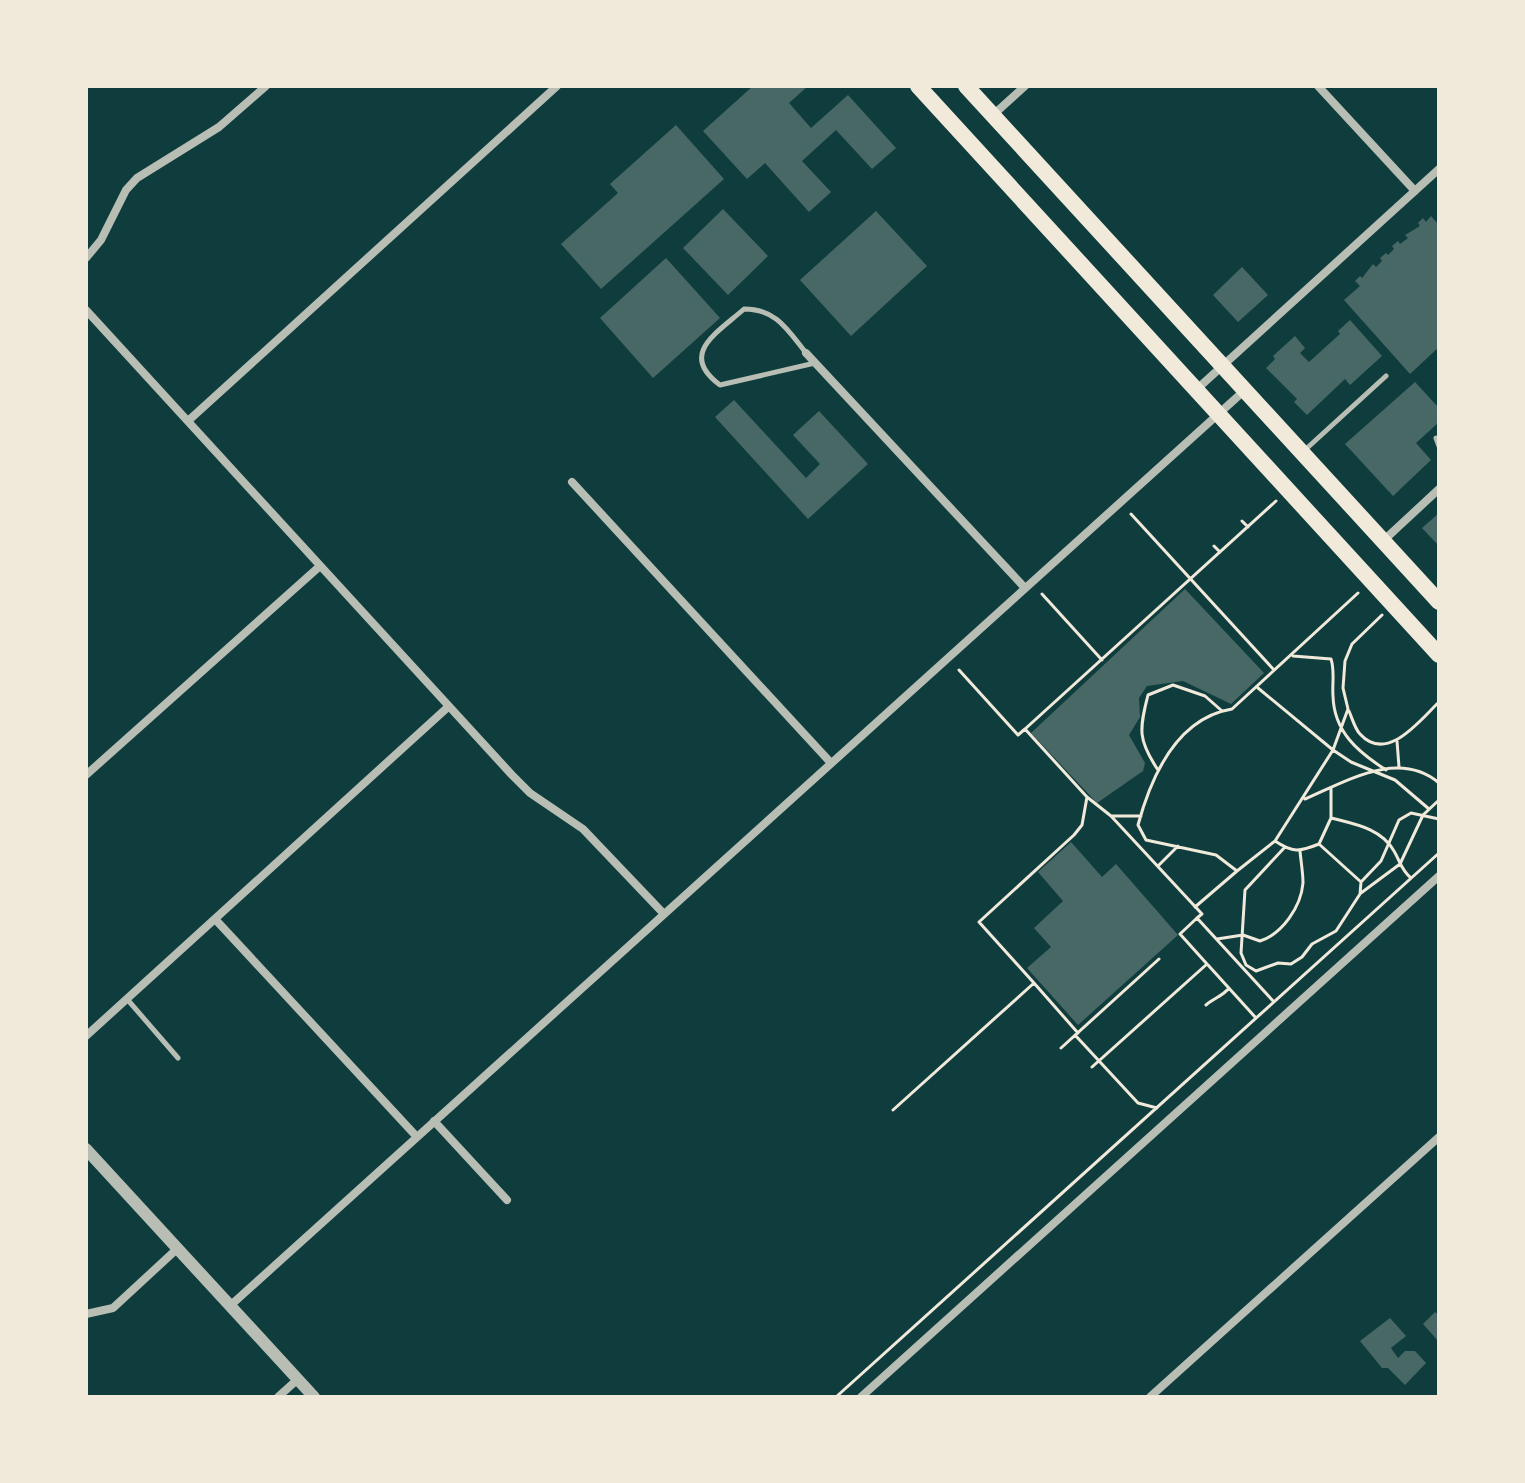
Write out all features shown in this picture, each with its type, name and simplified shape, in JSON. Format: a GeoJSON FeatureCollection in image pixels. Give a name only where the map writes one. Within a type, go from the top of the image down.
{"type":"FeatureCollection","features":[{"type":"Feature","properties":{"kind":"highway"},"geometry":{"type":"LineString","coordinates":[[918,86],[1439,655]]}},
{"type":"Feature","properties":{"kind":"highway"},"geometry":{"type":"LineString","coordinates":[[966,86],[1439,602]]}},
{"type":"Feature","properties":{"kind":"street"},"geometry":{"type":"LineString","coordinates":[[86,258],[101,240],[126,190],[137,178],[219,127],[266,86]]}},
{"type":"Feature","properties":{"kind":"street"},"geometry":{"type":"LineString","coordinates":[[188,421],[557,86]]}},
{"type":"Feature","properties":{"kind":"street"},"geometry":{"type":"LineString","coordinates":[[993,115],[1025,86]]}},
{"type":"Feature","properties":{"kind":"street"},"geometry":{"type":"LineString","coordinates":[[1318,86],[1415,191]]}},
{"type":"Feature","properties":{"kind":"street"},"geometry":{"type":"LineString","coordinates":[[1197,389],[1439,169]]}},
{"type":"Feature","properties":{"kind":"street"},"geometry":{"type":"LineString","coordinates":[[86,310],[530,793],[583,829],[664,914]]}},
{"type":"Feature","properties":{"kind":"street"},"geometry":{"type":"LineString","coordinates":[[806,353],[1025,588]]}},
{"type":"Feature","properties":{"kind":"street"},"geometry":{"type":"LineString","coordinates":[[231,1305],[1245,390]]}},
{"type":"Feature","properties":{"kind":"street"},"geometry":{"type":"LineString","coordinates":[[572,482],[831,763]]}},
{"type":"Feature","properties":{"kind":"street"},"geometry":{"type":"LineString","coordinates":[[1383,541],[1439,489]]}},
{"type":"Feature","properties":{"kind":"street"},"geometry":{"type":"LineString","coordinates":[[86,775],[320,566]]}},
{"type":"Feature","properties":{"kind":"street"},"geometry":{"type":"LineString","coordinates":[[86,1036],[448,707]]}},
{"type":"Feature","properties":{"kind":"street"},"geometry":{"type":"LineString","coordinates":[[861,1397],[1439,876]]}},
{"type":"Feature","properties":{"kind":"street"},"geometry":{"type":"LineString","coordinates":[[215,919],[417,1137]]}},
{"type":"Feature","properties":{"kind":"street"},"geometry":{"type":"LineString","coordinates":[[434,1121],[507,1200]]}},
{"type":"Feature","properties":{"kind":"street"},"geometry":{"type":"LineString","coordinates":[[1150,1397],[1439,1137]]}},
{"type":"Feature","properties":{"kind":"street"},"geometry":{"type":"LineString","coordinates":[[86,1149],[314,1397]]}},
{"type":"Feature","properties":{"kind":"street"},"geometry":{"type":"LineString","coordinates":[[86,1314],[113,1308],[178,1248]]}},
{"type":"Feature","properties":{"kind":"street"},"geometry":{"type":"LineString","coordinates":[[278,1397],[298,1379]]}},
{"type":"Feature","properties":{"kind":"lane"},"geometry":{"type":"LineString","coordinates":[[806,353],[783,323],[761,309],[744,309],[707,342],[701,352],[700,364],[708,376],[720,385],[815,363]]}},
{"type":"Feature","properties":{"kind":"lane"},"geometry":{"type":"LineString","coordinates":[[1302,452],[1386,376]]}},
{"type":"Feature","properties":{"kind":"lane"},"geometry":{"type":"LineString","coordinates":[[1436,438],[1439,446]]}},
{"type":"Feature","properties":{"kind":"lane"},"geometry":{"type":"LineString","coordinates":[[127,999],[178,1058]]}},
{"type":"Feature","properties":{"kind":"path"},"geometry":{"type":"LineString","coordinates":[[959,670],[1018,735],[1276,501]]}},
{"type":"Feature","properties":{"kind":"path"},"geometry":{"type":"LineString","coordinates":[[1131,514],[1274,671]]}},
{"type":"Feature","properties":{"kind":"path"},"geometry":{"type":"LineString","coordinates":[[1242,521],[1248,527]]}},
{"type":"Feature","properties":{"kind":"path"},"geometry":{"type":"LineString","coordinates":[[1214,546],[1220,552]]}},
{"type":"Feature","properties":{"kind":"path"},"geometry":{"type":"LineString","coordinates":[[1237,871],[1216,855],[1146,840],[1142,834],[1138,825],[1166,754],[1191,728],[1232,709],[1360,592]]}},
{"type":"Feature","properties":{"kind":"path"},"geometry":{"type":"LineString","coordinates":[[1042,594],[1102,660]]}},
{"type":"Feature","properties":{"kind":"path"},"geometry":{"type":"LineString","coordinates":[[1382,615],[1352,644],[1345,661],[1343,688],[1359,734],[1370,742],[1385,745],[1397,741],[1439,702]]}},
{"type":"Feature","properties":{"kind":"path"},"geometry":{"type":"LineString","coordinates":[[1291,656],[1331,659],[1334,672],[1333,705],[1342,729],[1349,742],[1386,770]]}},
{"type":"Feature","properties":{"kind":"path"},"geometry":{"type":"LineString","coordinates":[[1334,672],[1344,676]]}},
{"type":"Feature","properties":{"kind":"path"},"geometry":{"type":"LineString","coordinates":[[1159,771],[1144,749],[1141,722],[1148,695],[1173,685],[1205,696],[1222,711]]}},
{"type":"Feature","properties":{"kind":"path"},"geometry":{"type":"LineString","coordinates":[[1257,687],[1333,750],[1351,762],[1395,780],[1429,809]]}},
{"type":"Feature","properties":{"kind":"path"},"geometry":{"type":"LineString","coordinates":[[1195,907],[1275,841],[1333,750],[1348,709]]}},
{"type":"Feature","properties":{"kind":"path"},"geometry":{"type":"LineString","coordinates":[[1025,729],[1202,914],[1180,934],[1256,1018]]}},
{"type":"Feature","properties":{"kind":"path"},"geometry":{"type":"LineString","coordinates":[[1397,741],[1399,767]]}},
{"type":"Feature","properties":{"kind":"path"},"geometry":{"type":"LineString","coordinates":[[1303,800],[1359,775],[1399,767],[1426,772],[1439,783]]}},
{"type":"Feature","properties":{"kind":"path"},"geometry":{"type":"LineString","coordinates":[[1275,841],[1300,851],[1319,844],[1331,818],[1331,788]]}},
{"type":"Feature","properties":{"kind":"path"},"geometry":{"type":"LineString","coordinates":[[1087,797],[1082,825],[1074,835],[979,922],[1138,1103],[1157,1108]]}},
{"type":"Feature","properties":{"kind":"path"},"geometry":{"type":"LineString","coordinates":[[1285,847],[1245,890],[1241,953],[1246,965],[1256,971],[1278,963],[1291,964],[1302,957],[1312,944],[1336,931],[1360,894],[1400,864],[1423,815],[1439,800]]}},
{"type":"Feature","properties":{"kind":"path"},"geometry":{"type":"LineString","coordinates":[[1360,894],[1361,882],[1381,861],[1399,820],[1411,813],[1439,819]]}},
{"type":"Feature","properties":{"kind":"path"},"geometry":{"type":"LineString","coordinates":[[1111,816],[1141,816]]}},
{"type":"Feature","properties":{"kind":"path"},"geometry":{"type":"LineString","coordinates":[[1331,818],[1379,833],[1390,844],[1411,878]]}},
{"type":"Feature","properties":{"kind":"path"},"geometry":{"type":"LineString","coordinates":[[1135,841],[1142,834]]}},
{"type":"Feature","properties":{"kind":"path"},"geometry":{"type":"LineString","coordinates":[[1319,844],[1361,882]]}},
{"type":"Feature","properties":{"kind":"path"},"geometry":{"type":"LineString","coordinates":[[1158,866],[1178,846]]}},
{"type":"Feature","properties":{"kind":"path"},"geometry":{"type":"LineString","coordinates":[[1216,939],[1243,935],[1260,941],[1273,937],[1295,910],[1303,885],[1300,851]]}},
{"type":"Feature","properties":{"kind":"path"},"geometry":{"type":"LineString","coordinates":[[836,1397],[1439,853]]}},
{"type":"Feature","properties":{"kind":"path"},"geometry":{"type":"LineString","coordinates":[[1197,918],[1274,1002]]}},
{"type":"Feature","properties":{"kind":"path"},"geometry":{"type":"LineString","coordinates":[[1061,1048],[1159,959]]}},
{"type":"Feature","properties":{"kind":"path"},"geometry":{"type":"LineString","coordinates":[[1092,1067],[1207,964]]}},
{"type":"Feature","properties":{"kind":"path"},"geometry":{"type":"LineString","coordinates":[[893,1110],[1034,983]]}},
{"type":"Feature","properties":{"kind":"path"},"geometry":{"type":"LineString","coordinates":[[1206,1005],[1229,988]]}},
{"type":"Feature","properties":{"kind":"building"},"geometry":{"type":"Polygon","coordinates":[[[753,86],[808,86],[789,103],[811,128],[848,95],[896,148],[872,169],[836,130],[802,161],[831,192],[809,212],[765,163],[747,179],[703,131],[753,86]]]}},
{"type":"Feature","properties":{"kind":"building"},"geometry":{"type":"Polygon","coordinates":[[[676,125],[724,179],[601,289],[561,244],[618,193],[610,184],[676,125]]]}},
{"type":"Feature","properties":{"kind":"building"},"geometry":{"type":"Polygon","coordinates":[[[723,209],[768,256],[728,295],[683,248],[723,209]]]}},
{"type":"Feature","properties":{"kind":"building"},"geometry":{"type":"Polygon","coordinates":[[[876,211],[927,266],[851,336],[800,280],[876,211]]]}},
{"type":"Feature","properties":{"kind":"building"},"geometry":{"type":"Polygon","coordinates":[[[1431,216],[1439,225],[1439,347],[1410,374],[1344,300],[1360,286],[1355,281],[1360,276],[1362,278],[1373,264],[1376,267],[1382,261],[1380,258],[1386,253],[1388,255],[1398,241],[1400,244],[1408,238],[1405,235],[1420,226],[1418,223],[1423,218],[1426,222],[1431,216]]]}},
{"type":"Feature","properties":{"kind":"building"},"geometry":{"type":"Polygon","coordinates":[[[666,258],[720,318],[653,378],[600,318],[666,258]]]}},
{"type":"Feature","properties":{"kind":"building"},"geometry":{"type":"Polygon","coordinates":[[[1242,267],[1268,295],[1238,322],[1213,295],[1242,267]]]}},
{"type":"Feature","properties":{"kind":"building"},"geometry":{"type":"Polygon","coordinates":[[[1350,320],[1382,356],[1350,385],[1345,379],[1307,415],[1294,402],[1297,399],[1266,368],[1275,359],[1273,356],[1295,336],[1305,348],[1300,353],[1309,362],[1340,334],[1338,331],[1350,320]]]}},
{"type":"Feature","properties":{"kind":"building"},"geometry":{"type":"Polygon","coordinates":[[[1415,382],[1439,408],[1439,422],[1416,443],[1431,460],[1393,496],[1345,444],[1415,382]]]}},
{"type":"Feature","properties":{"kind":"building"},"geometry":{"type":"Polygon","coordinates":[[[734,400],[806,478],[820,464],[793,435],[819,411],[868,464],[808,519],[715,417],[734,400]]]}},
{"type":"Feature","properties":{"kind":"building"},"geometry":{"type":"Polygon","coordinates":[[[1439,513],[1439,546],[1422,528],[1439,513]]]}},
{"type":"Feature","properties":{"kind":"building"},"geometry":{"type":"Polygon","coordinates":[[[1185,589],[1264,673],[1231,704],[1183,681],[1147,686],[1139,698],[1140,717],[1129,735],[1145,763],[1143,771],[1097,803],[1031,733],[1185,589]]]}},
{"type":"Feature","properties":{"kind":"building"},"geometry":{"type":"Polygon","coordinates":[[[1071,842],[1102,877],[1116,864],[1178,935],[1078,1025],[1027,968],[1051,947],[1034,928],[1063,901],[1038,872],[1071,842]]]}},
{"type":"Feature","properties":{"kind":"building"},"geometry":{"type":"Polygon","coordinates":[[[1435,1312],[1439,1316],[1439,1342],[1423,1324],[1435,1312]]]}},
{"type":"Feature","properties":{"kind":"building"},"geometry":{"type":"Polygon","coordinates":[[[1390,1318],[1406,1336],[1391,1348],[1398,1358],[1405,1351],[1415,1351],[1426,1363],[1405,1385],[1388,1368],[1382,1368],[1360,1341],[1390,1318]]]}}]}
